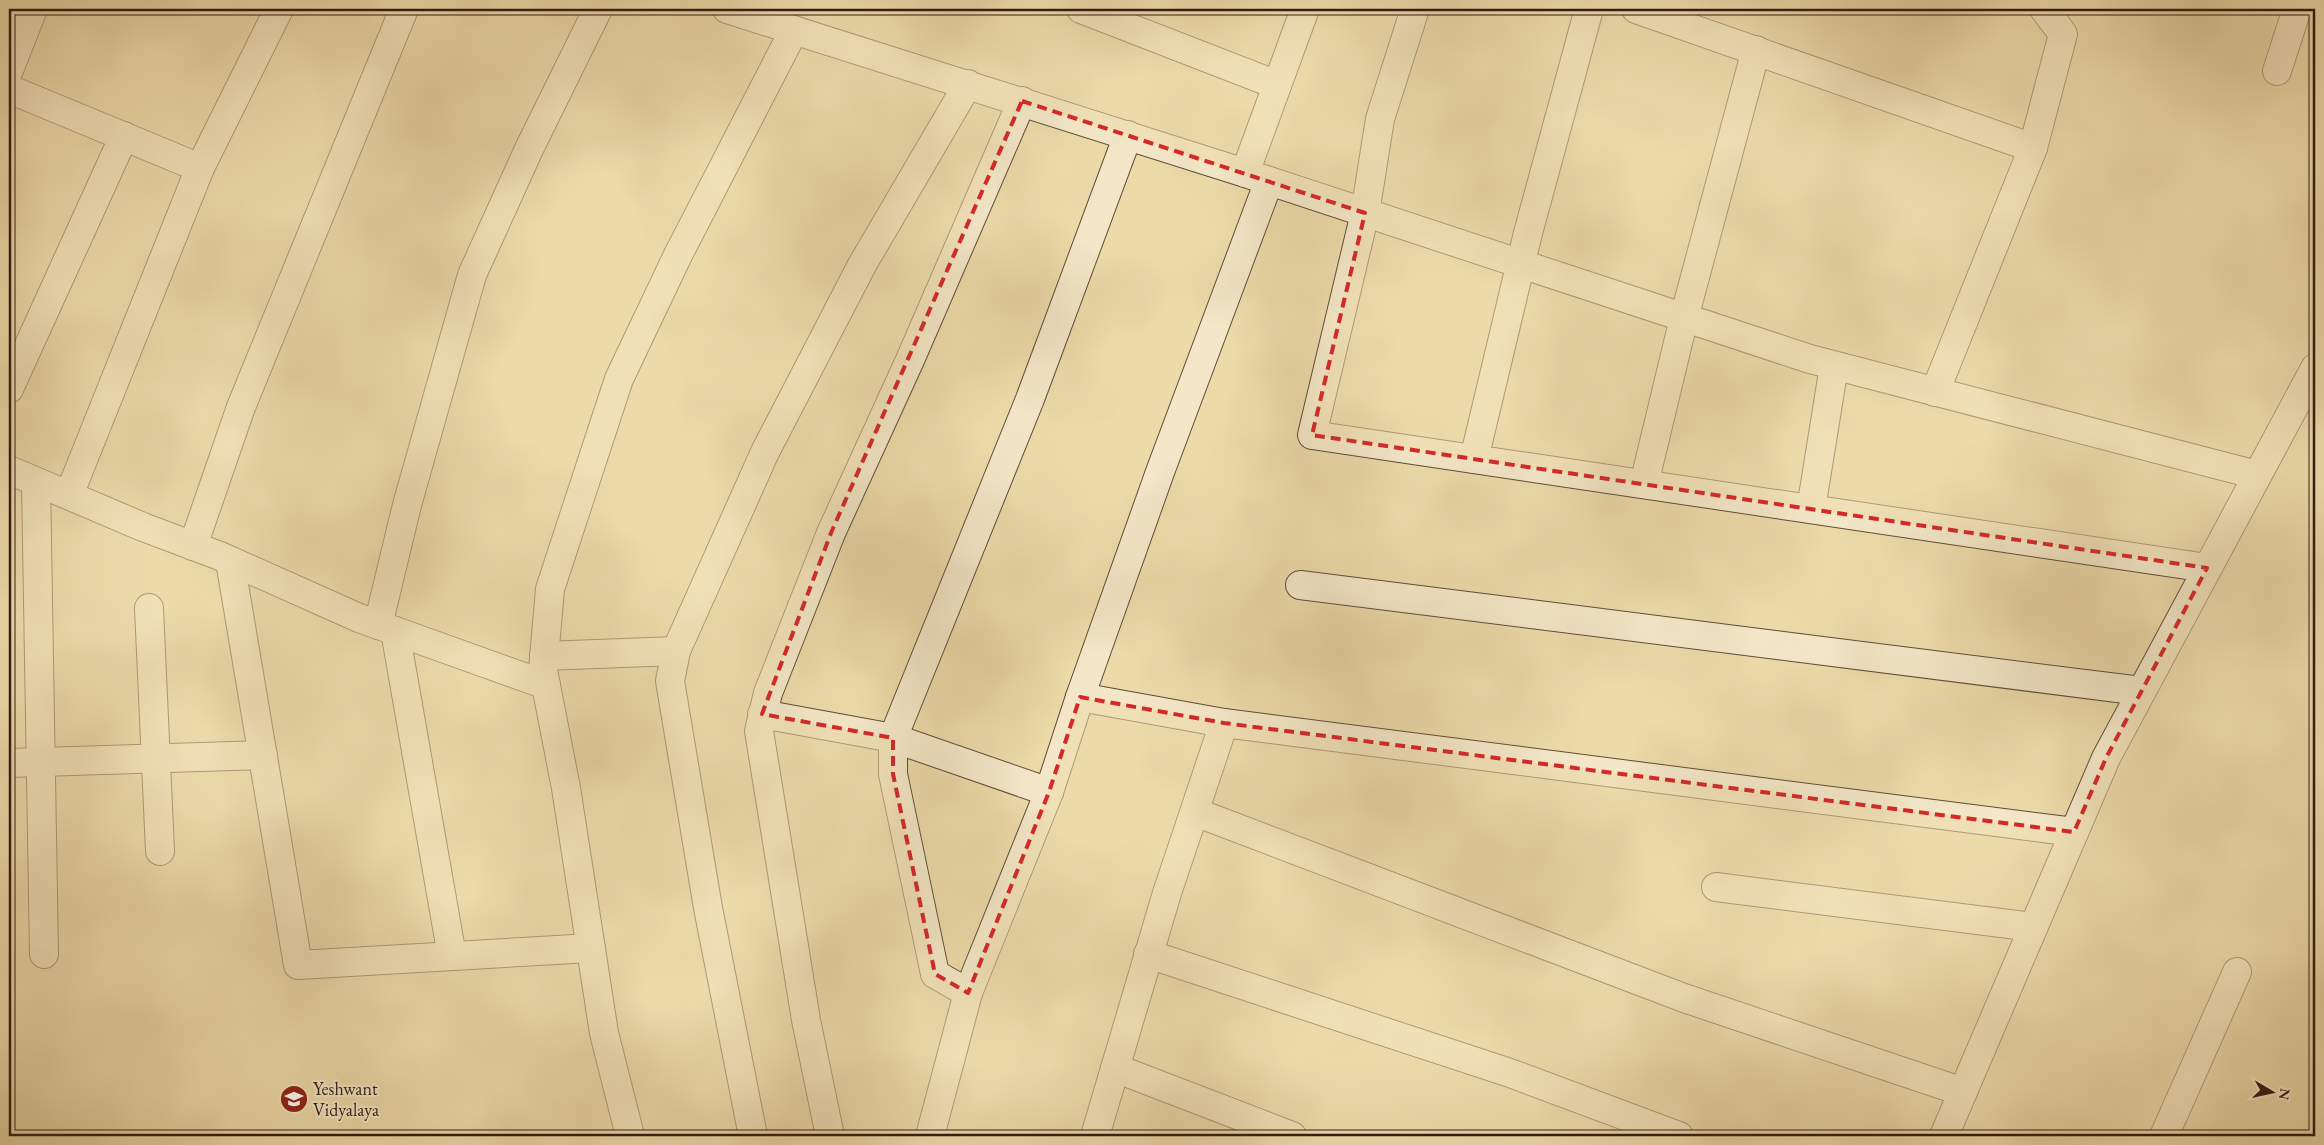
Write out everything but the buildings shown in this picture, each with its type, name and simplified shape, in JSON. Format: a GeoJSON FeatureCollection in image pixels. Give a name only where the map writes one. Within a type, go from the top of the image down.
{"type":"FeatureCollection","features":[{"type":"Feature","properties":{"kind":"street"},"geometry":{"type":"LineString","coordinates":[[9,70],[33,9]]}},
{"type":"Feature","properties":{"kind":"street"},"geometry":{"type":"LineString","coordinates":[[69,495],[200,168],[279,9]]}},
{"type":"Feature","properties":{"kind":"street"},"geometry":{"type":"LineString","coordinates":[[193,546],[241,407],[404,9]]}},
{"type":"Feature","properties":{"kind":"street"},"geometry":{"type":"LineString","coordinates":[[452,956],[387,628],[407,505],[472,275],[528,149],[598,9]]}},
{"type":"Feature","properties":{"kind":"street"},"geometry":{"type":"LineString","coordinates":[[727,9],[1128,135],[1834,366],[2257,475]]}},
{"type":"Feature","properties":{"kind":"street"},"geometry":{"type":"LineString","coordinates":[[1081,9],[1277,85]]}},
{"type":"Feature","properties":{"kind":"street"},"geometry":{"type":"LineString","coordinates":[[930,1136],[968,993],[1049,792],[1080,697],[1160,472],[1257,177],[1277,85],[1305,9]]}},
{"type":"Feature","properties":{"kind":"street"},"geometry":{"type":"LineString","coordinates":[[1415,9],[1380,120],[1365,213],[1312,435],[2207,568]]}},
{"type":"Feature","properties":{"kind":"street"},"geometry":{"type":"LineString","coordinates":[[1474,459],[1520,264],[1589,9]]}},
{"type":"Feature","properties":{"kind":"street"},"geometry":{"type":"LineString","coordinates":[[1636,9],[2033,148]]}},
{"type":"Feature","properties":{"kind":"street"},"geometry":{"type":"LineString","coordinates":[[1935,392],[2033,148],[2063,34],[2044,9]]}},
{"type":"Feature","properties":{"kind":"street"},"geometry":{"type":"LineString","coordinates":[[2277,71],[2297,9]]}},
{"type":"Feature","properties":{"kind":"street"},"geometry":{"type":"LineString","coordinates":[[630,1136],[604,1033],[566,788],[546,685],[544,656],[550,589],[619,379],[682,247],[794,30]]}},
{"type":"Feature","properties":{"kind":"street"},"geometry":{"type":"LineString","coordinates":[[1644,484],[1684,318],[1756,50]]}},
{"type":"Feature","properties":{"kind":"street"},"geometry":{"type":"LineString","coordinates":[[753,1136],[708,908],[670,681],[676,651],[765,452],[862,265],[968,84]]}},
{"type":"Feature","properties":{"kind":"street"},"geometry":{"type":"LineString","coordinates":[[9,89],[200,168]]}},
{"type":"Feature","properties":{"kind":"street"},"geometry":{"type":"LineString","coordinates":[[830,1136],[806,1020],[758,731],[768,693],[831,532],[910,360],[1022,101]]}},
{"type":"Feature","properties":{"kind":"street"},"geometry":{"type":"LineString","coordinates":[[968,993],[935,974],[893,774],[893,738],[1030,399],[1128,135]]}},
{"type":"Feature","properties":{"kind":"street"},"geometry":{"type":"LineString","coordinates":[[9,389],[124,136]]}},
{"type":"Feature","properties":{"kind":"street"},"geometry":{"type":"LineString","coordinates":[[1811,509],[1834,366]]}},
{"type":"Feature","properties":{"kind":"street"},"geometry":{"type":"LineString","coordinates":[[1944,1136],[2106,758],[2257,475],[2314,373]]}},
{"type":"Feature","properties":{"kind":"street"},"geometry":{"type":"LineString","coordinates":[[9,470],[387,628],[546,685]]}},
{"type":"Feature","properties":{"kind":"street"},"geometry":{"type":"LineString","coordinates":[[36,482],[44,954]]}},
{"type":"Feature","properties":{"kind":"street"},"geometry":{"type":"LineString","coordinates":[[230,561],[298,965],[591,948]]}},
{"type":"Feature","properties":{"kind":"street"},"geometry":{"type":"LineString","coordinates":[[1300,585],[2141,691]]}},
{"type":"Feature","properties":{"kind":"street"},"geometry":{"type":"LineString","coordinates":[[149,608],[160,851]]}},
{"type":"Feature","properties":{"kind":"street"},"geometry":{"type":"LineString","coordinates":[[544,656],[676,651]]}},
{"type":"Feature","properties":{"kind":"street"},"geometry":{"type":"LineString","coordinates":[[1080,697],[1224,723],[2074,832]]}},
{"type":"Feature","properties":{"kind":"street"},"geometry":{"type":"LineString","coordinates":[[762,714],[893,738],[1049,792]]}},
{"type":"Feature","properties":{"kind":"street"},"geometry":{"type":"LineString","coordinates":[[1095,1136],[1148,954],[1224,723]]}},
{"type":"Feature","properties":{"kind":"street"},"geometry":{"type":"LineString","coordinates":[[9,764],[262,755]]}},
{"type":"Feature","properties":{"kind":"street"},"geometry":{"type":"LineString","coordinates":[[1194,812],[1675,994],[1963,1092]]}},
{"type":"Feature","properties":{"kind":"street"},"geometry":{"type":"LineString","coordinates":[[1716,887],[2033,927]]}},
{"type":"Feature","properties":{"kind":"street"},"geometry":{"type":"LineString","coordinates":[[1148,954],[1510,1073],[1679,1136]]}},
{"type":"Feature","properties":{"kind":"street"},"geometry":{"type":"LineString","coordinates":[[2164,1136],[2237,972]]}},
{"type":"Feature","properties":{"kind":"street"},"geometry":{"type":"LineString","coordinates":[[1115,1068],[1292,1136]]}},
{"type":"Feature","properties":{"kind":"highlighted area"},"geometry":{"type":"Polygon","coordinates":[[[1022,101],[1365,213],[1312,435],[2207,568],[2106,758],[2074,832],[1224,723],[1080,697],[1049,792],[968,993],[935,974],[893,774],[893,738],[762,714],[831,533],[1022,101]]]}},
{"type":"Feature","properties":{"kind":"place","name":"Yeshwant Vidyalaya"},"geometry":{"type":"Point","coordinates":[294,1099]}}]}
